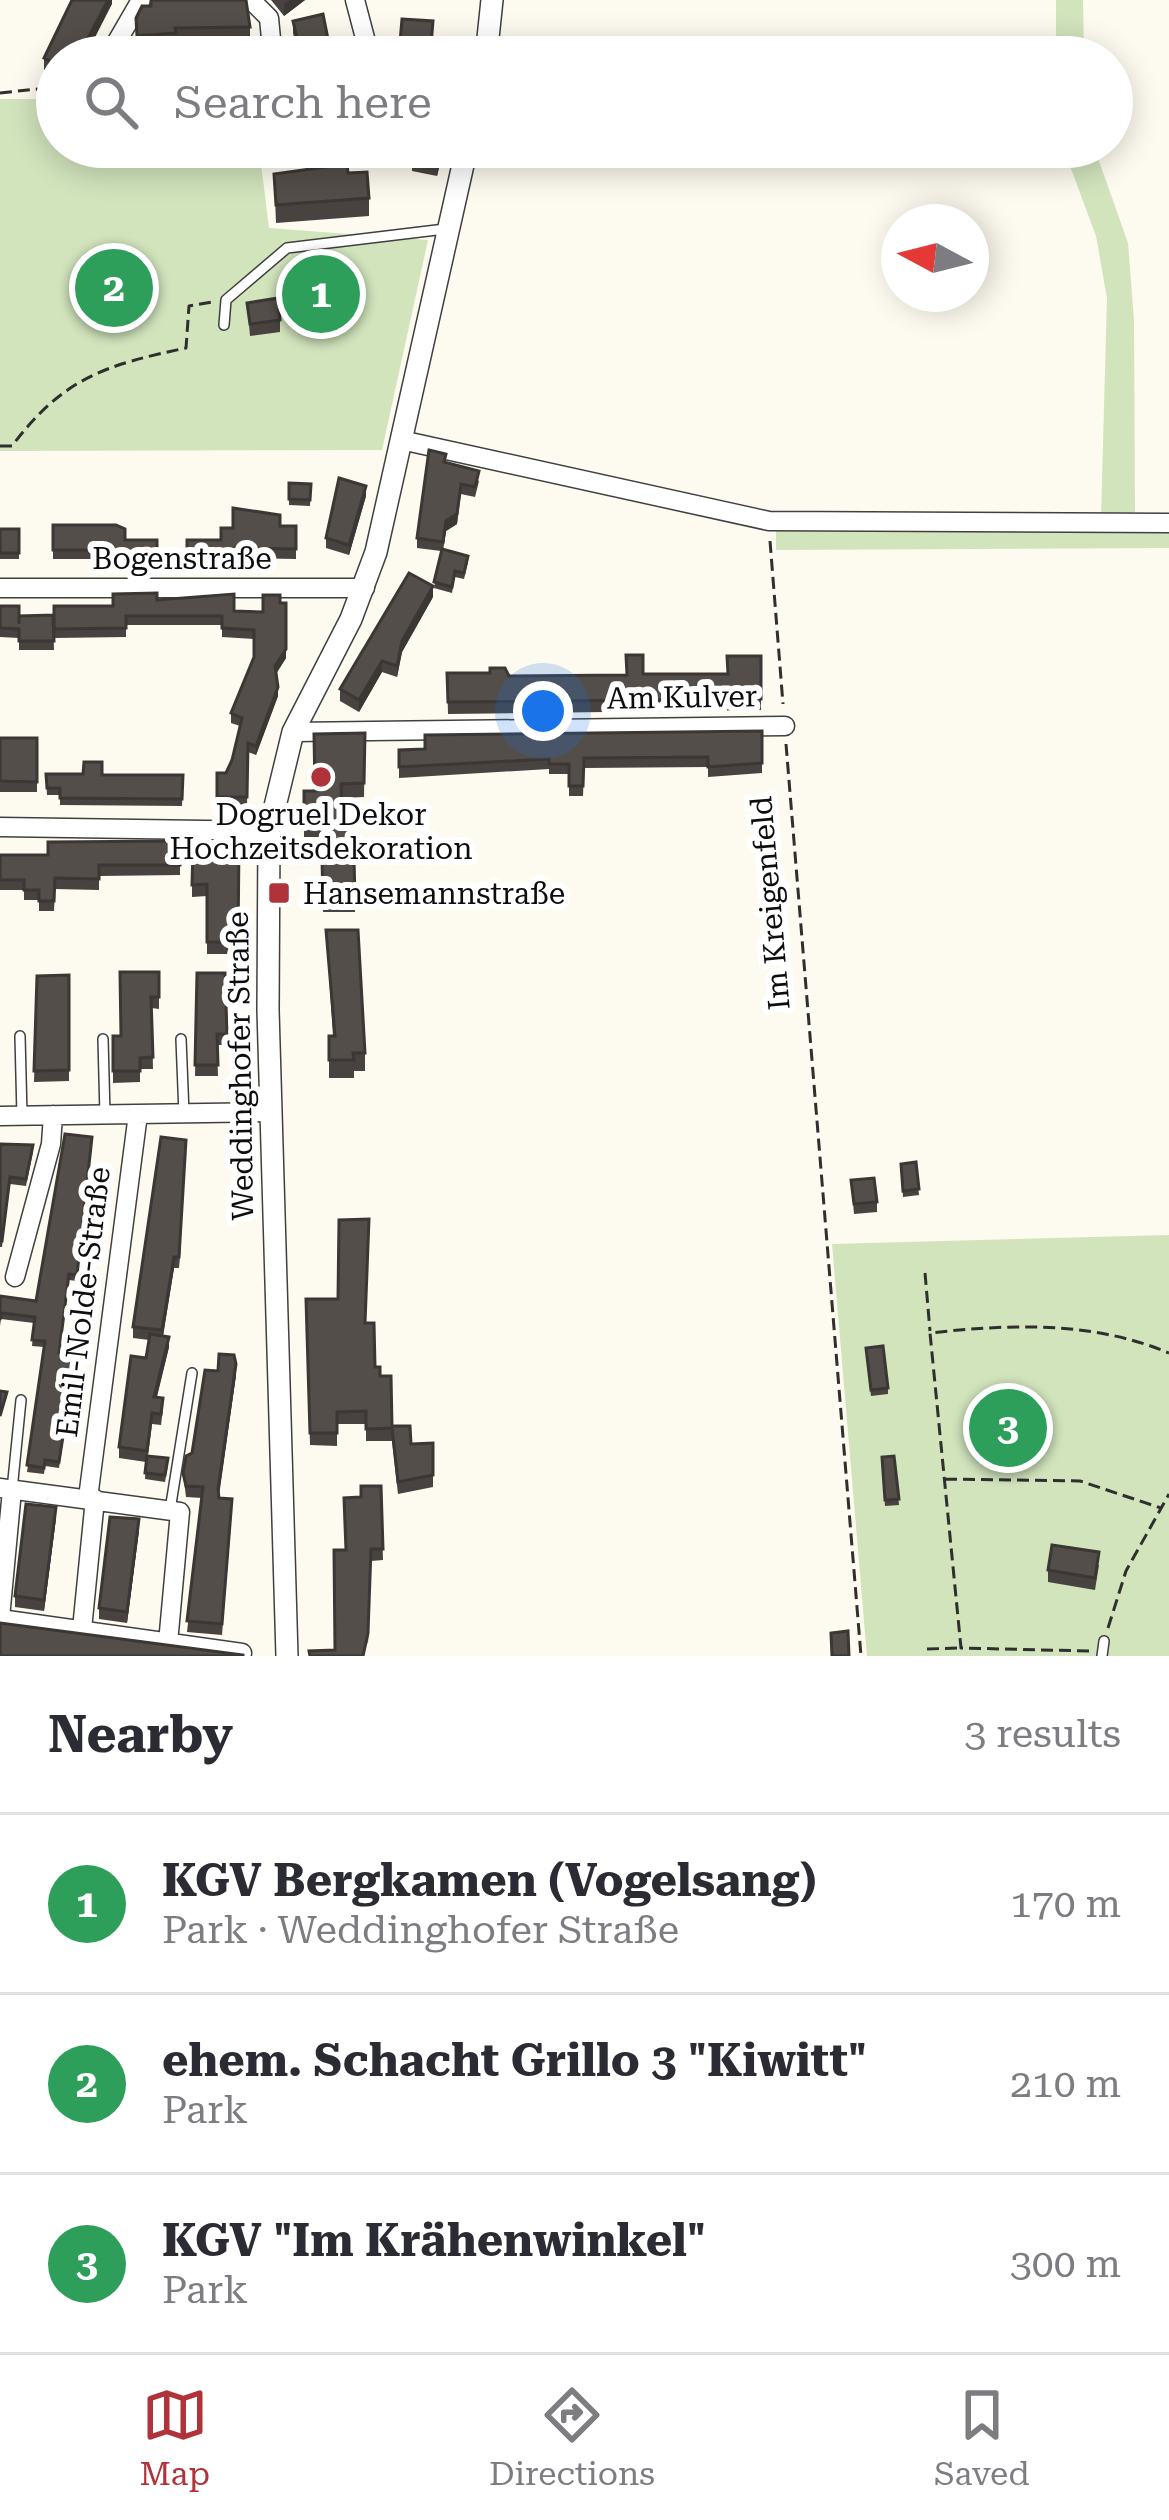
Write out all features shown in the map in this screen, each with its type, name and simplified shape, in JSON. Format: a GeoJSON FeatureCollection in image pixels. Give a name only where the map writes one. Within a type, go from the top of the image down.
{"type":"FeatureCollection","features":[{"type":"Feature","properties":{"kind":"street"},"geometry":{"type":"LineString","coordinates":[[120,36],[140,0]]}},
{"type":"Feature","properties":{"kind":"street"},"geometry":{"type":"LineString","coordinates":[[250,0],[269,18],[271,36]]}},
{"type":"Feature","properties":{"kind":"street"},"geometry":{"type":"LineString","coordinates":[[355,0],[364,36]]}},
{"type":"Feature","properties":{"kind":"street"},"geometry":{"type":"LineString","coordinates":[[488,36],[492,0]]}},
{"type":"Feature","properties":{"kind":"street","name":"Weddinghofer Straße"},"geometry":{"type":"LineString","coordinates":[[286,1656],[271,1112],[269,831],[293,732],[364,588],[462,168]]}},
{"type":"Feature","properties":{"kind":"street"},"geometry":{"type":"LineString","coordinates":[[401,440],[769,521],[1169,523]]}},
{"type":"Feature","properties":{"kind":"street","name":"Bogenstraße"},"geometry":{"type":"LineString","coordinates":[[0,588],[364,588]]}},
{"type":"Feature","properties":{"kind":"street","name":"Am Kulver"},"geometry":{"type":"LineString","coordinates":[[293,732],[785,726]]}},
{"type":"Feature","properties":{"kind":"street"},"geometry":{"type":"LineString","coordinates":[[0,827],[269,831]]}},
{"type":"Feature","properties":{"kind":"street"},"geometry":{"type":"LineString","coordinates":[[0,1116],[271,1112]]}},
{"type":"Feature","properties":{"kind":"street","name":"Emil-Nolde-Straße"},"geometry":{"type":"LineString","coordinates":[[82,1629],[92,1498],[138,1114]]}},
{"type":"Feature","properties":{"kind":"street"},"geometry":{"type":"LineString","coordinates":[[14,1276],[52,1144],[53,1115]]}},
{"type":"Feature","properties":{"kind":"street"},"geometry":{"type":"LineString","coordinates":[[168,1642],[180,1512],[6,1489],[0,1618],[242,1653]]}},
{"type":"Feature","properties":{"kind":"lane"},"geometry":{"type":"LineString","coordinates":[[224,325],[226,300],[287,248],[448,229]]}},
{"type":"Feature","properties":{"kind":"lane"},"geometry":{"type":"LineString","coordinates":[[20,1036],[22,1116]]}},
{"type":"Feature","properties":{"kind":"lane"},"geometry":{"type":"LineString","coordinates":[[103,1039],[105,1115]]}},
{"type":"Feature","properties":{"kind":"lane"},"geometry":{"type":"LineString","coordinates":[[181,1040],[184,1114]]}},
{"type":"Feature","properties":{"kind":"lane"},"geometry":{"type":"LineString","coordinates":[[170,1510],[192,1373]]}},
{"type":"Feature","properties":{"kind":"lane"},"geometry":{"type":"LineString","coordinates":[[6,1489],[21,1400]]}},
{"type":"Feature","properties":{"kind":"path"},"geometry":{"type":"LineString","coordinates":[[0,93],[36,89]]}},
{"type":"Feature","properties":{"kind":"path"},"geometry":{"type":"LineString","coordinates":[[0,446],[12,446],[43,405],[74,382],[124,361],[187,348],[189,306],[226,300]]}},
{"type":"Feature","properties":{"kind":"path","name":"Im Kreigenfeld"},"geometry":{"type":"LineString","coordinates":[[769,521],[861,1656]]}},
{"type":"Feature","properties":{"kind":"path"},"geometry":{"type":"LineString","coordinates":[[925,1273],[961,1648]]}},
{"type":"Feature","properties":{"kind":"path"},"geometry":{"type":"LineString","coordinates":[[930,1333],[1003,1325],[1084,1330],[1169,1354]]}},
{"type":"Feature","properties":{"kind":"path"},"geometry":{"type":"LineString","coordinates":[[943,1479],[1080,1481],[1161,1508]]}},
{"type":"Feature","properties":{"kind":"path"},"geometry":{"type":"LineString","coordinates":[[926,1649],[1103,1649],[1126,1571],[1169,1494]]}},
{"type":"Feature","properties":{"kind":"green space"},"geometry":{"type":"Polygon","coordinates":[[[1056,0],[1083,0],[1084,36],[1056,36],[1056,0]]]}},
{"type":"Feature","properties":{"kind":"green space"},"geometry":{"type":"Polygon","coordinates":[[[0,99],[36,99],[36,168],[262,168],[269,228],[428,240],[382,450],[0,451],[0,99]]]}},
{"type":"Feature","properties":{"kind":"green space"},"geometry":{"type":"Polygon","coordinates":[[[1071,168],[1101,168],[1128,243],[1134,320],[1135,512],[1101,517],[1107,298],[1096,236],[1071,168]]]}},
{"type":"Feature","properties":{"kind":"green space"},"geometry":{"type":"Polygon","coordinates":[[[776,527],[1169,528],[1169,548],[776,550],[776,527]]]}},
{"type":"Feature","properties":{"kind":"green space"},"geometry":{"type":"Polygon","coordinates":[[[1169,1235],[1169,1656],[867,1656],[832,1244],[1169,1235]]]}},
{"type":"Feature","properties":{"kind":"building"},"geometry":{"type":"Polygon","coordinates":[[[72,0],[108,0],[89,36],[55,36],[72,0]]]}},
{"type":"Feature","properties":{"kind":"building"},"geometry":{"type":"Polygon","coordinates":[[[151,0],[246,0],[250,27],[175,28],[176,33],[137,36],[136,18],[142,6],[151,6],[151,0]]]}},
{"type":"Feature","properties":{"kind":"building"},"geometry":{"type":"Polygon","coordinates":[[[323,14],[327,36],[297,36],[293,21],[323,14]]]}},
{"type":"Feature","properties":{"kind":"building"},"geometry":{"type":"Polygon","coordinates":[[[402,19],[433,21],[432,36],[401,36],[402,19]]]}},
{"type":"Feature","properties":{"kind":"building"},"geometry":{"type":"Polygon","coordinates":[[[318,168],[367,172],[369,198],[276,205],[274,174],[318,168]]]}},
{"type":"Feature","properties":{"kind":"building"},"geometry":{"type":"Polygon","coordinates":[[[278,298],[280,320],[250,324],[247,303],[278,298]]]}},
{"type":"Feature","properties":{"kind":"building"},"geometry":{"type":"Polygon","coordinates":[[[429,450],[446,454],[444,462],[479,471],[475,487],[461,484],[457,514],[446,521],[443,542],[417,538],[429,450]]]}},
{"type":"Feature","properties":{"kind":"building"},"geometry":{"type":"Polygon","coordinates":[[[339,478],[366,486],[349,545],[326,538],[339,478]]]}},
{"type":"Feature","properties":{"kind":"building"},"geometry":{"type":"Polygon","coordinates":[[[289,483],[311,484],[310,500],[289,499],[289,483]]]}},
{"type":"Feature","properties":{"kind":"building"},"geometry":{"type":"Polygon","coordinates":[[[233,508],[280,515],[280,526],[296,526],[296,549],[234,548],[234,562],[187,562],[187,540],[221,540],[221,528],[233,528],[233,508]]]}},
{"type":"Feature","properties":{"kind":"building"},"geometry":{"type":"Polygon","coordinates":[[[53,525],[116,525],[125,529],[125,540],[157,540],[157,562],[113,562],[113,550],[53,550],[53,525]]]}},
{"type":"Feature","properties":{"kind":"building"},"geometry":{"type":"Polygon","coordinates":[[[0,529],[19,529],[19,553],[0,553],[0,529]]]}},
{"type":"Feature","properties":{"kind":"building"},"geometry":{"type":"Polygon","coordinates":[[[442,549],[468,556],[464,573],[455,571],[452,587],[434,582],[442,549]]]}},
{"type":"Feature","properties":{"kind":"building"},"geometry":{"type":"Polygon","coordinates":[[[409,573],[433,586],[402,641],[397,666],[382,661],[359,700],[340,689],[409,573]]]}},
{"type":"Feature","properties":{"kind":"building"},"geometry":{"type":"Polygon","coordinates":[[[157,593],[157,600],[234,594],[234,611],[263,612],[263,595],[280,595],[280,603],[286,603],[286,649],[275,666],[278,687],[256,746],[248,743],[247,797],[217,797],[217,773],[226,773],[232,760],[242,718],[231,713],[254,657],[254,630],[222,628],[222,616],[126,616],[126,628],[54,629],[54,606],[113,606],[113,594],[157,593]]]}},
{"type":"Feature","properties":{"kind":"building"},"geometry":{"type":"Polygon","coordinates":[[[0,606],[19,606],[19,616],[53,615],[54,641],[19,641],[19,629],[0,628],[0,606]]]}},
{"type":"Feature","properties":{"kind":"building"},"geometry":{"type":"Polygon","coordinates":[[[626,655],[643,655],[643,674],[728,674],[727,656],[761,656],[761,699],[448,702],[447,673],[490,673],[490,668],[505,668],[509,676],[627,675],[626,655]]]}},
{"type":"Feature","properties":{"kind":"building"},"geometry":{"type":"Polygon","coordinates":[[[762,731],[762,763],[708,767],[708,757],[584,758],[583,786],[569,786],[569,764],[549,764],[549,759],[399,767],[399,750],[425,749],[425,735],[762,731]]]}},
{"type":"Feature","properties":{"kind":"building"},"geometry":{"type":"Polygon","coordinates":[[[365,733],[364,783],[341,784],[342,820],[353,820],[355,898],[323,898],[321,823],[304,824],[304,791],[315,791],[314,734],[365,733]]]}},
{"type":"Feature","properties":{"kind":"building"},"geometry":{"type":"Polygon","coordinates":[[[0,738],[37,738],[37,782],[0,781],[0,738]]]}},
{"type":"Feature","properties":{"kind":"building"},"geometry":{"type":"Polygon","coordinates":[[[84,762],[102,762],[102,775],[183,775],[182,799],[60,798],[60,788],[47,788],[46,774],[83,774],[84,762]]]}},
{"type":"Feature","properties":{"kind":"building"},"geometry":{"type":"Polygon","coordinates":[[[180,841],[180,865],[99,865],[99,879],[55,878],[54,901],[39,901],[39,890],[24,890],[24,880],[0,880],[0,855],[48,855],[48,842],[180,841]]]}},
{"type":"Feature","properties":{"kind":"building"},"geometry":{"type":"Polygon","coordinates":[[[239,843],[238,942],[207,942],[207,884],[192,885],[193,850],[239,843]]]}},
{"type":"Feature","properties":{"kind":"building"},"geometry":{"type":"Polygon","coordinates":[[[326,930],[358,930],[365,1053],[353,1053],[354,1060],[329,1060],[329,1036],[335,1036],[326,930]]]}},
{"type":"Feature","properties":{"kind":"building"},"geometry":{"type":"Polygon","coordinates":[[[120,972],[159,972],[159,997],[151,997],[153,1057],[140,1058],[140,1071],[113,1071],[113,1036],[121,1036],[120,972]]]}},
{"type":"Feature","properties":{"kind":"building"},"geometry":{"type":"Polygon","coordinates":[[[197,973],[225,973],[227,1034],[217,1034],[218,1065],[195,1065],[197,973]]]}},
{"type":"Feature","properties":{"kind":"building"},"geometry":{"type":"Polygon","coordinates":[[[69,975],[69,1070],[34,1071],[37,976],[69,975]]]}},
{"type":"Feature","properties":{"kind":"building"},"geometry":{"type":"Polygon","coordinates":[[[65,1134],[92,1137],[77,1275],[69,1274],[59,1353],[76,1353],[59,1462],[45,1460],[44,1468],[27,1465],[45,1341],[32,1340],[35,1317],[1,1313],[0,1320],[0,1296],[36,1301],[65,1134]]]}},
{"type":"Feature","properties":{"kind":"building"},"geometry":{"type":"Polygon","coordinates":[[[161,1137],[186,1140],[179,1257],[174,1257],[162,1330],[133,1327],[161,1137]]]}},
{"type":"Feature","properties":{"kind":"building"},"geometry":{"type":"Polygon","coordinates":[[[0,1144],[33,1145],[26,1179],[10,1177],[2,1241],[0,1241],[0,1144]]]}},
{"type":"Feature","properties":{"kind":"building"},"geometry":{"type":"Polygon","coordinates":[[[916,1162],[919,1189],[903,1191],[901,1164],[916,1162]]]}},
{"type":"Feature","properties":{"kind":"building"},"geometry":{"type":"Polygon","coordinates":[[[874,1178],[877,1202],[854,1204],[851,1180],[874,1178]]]}},
{"type":"Feature","properties":{"kind":"building"},"geometry":{"type":"Polygon","coordinates":[[[369,1219],[365,1323],[374,1323],[375,1367],[380,1367],[380,1376],[391,1376],[392,1426],[410,1426],[411,1444],[433,1443],[433,1475],[398,1482],[392,1428],[366,1429],[366,1411],[337,1412],[337,1433],[310,1433],[306,1299],[338,1299],[339,1220],[369,1219]]]}},
{"type":"Feature","properties":{"kind":"building"},"geometry":{"type":"Polygon","coordinates":[[[150,1334],[169,1337],[154,1397],[163,1398],[161,1414],[152,1413],[147,1451],[119,1447],[131,1356],[146,1358],[150,1334]]]}},
{"type":"Feature","properties":{"kind":"building"},"geometry":{"type":"Polygon","coordinates":[[[883,1346],[888,1388],[871,1390],[866,1348],[883,1346]]]}},
{"type":"Feature","properties":{"kind":"building"},"geometry":{"type":"Polygon","coordinates":[[[219,1354],[234,1355],[236,1364],[218,1489],[219,1498],[232,1499],[222,1624],[187,1621],[203,1487],[186,1486],[183,1473],[186,1456],[192,1453],[205,1370],[218,1371],[219,1354]]]}},
{"type":"Feature","properties":{"kind":"building"},"geometry":{"type":"Polygon","coordinates":[[[147,1456],[168,1458],[165,1475],[145,1473],[147,1456]]]}},
{"type":"Feature","properties":{"kind":"building"},"geometry":{"type":"Polygon","coordinates":[[[894,1456],[899,1499],[885,1500],[882,1457],[894,1456]]]}},
{"type":"Feature","properties":{"kind":"building"},"geometry":{"type":"Polygon","coordinates":[[[361,1486],[381,1486],[383,1549],[371,1549],[363,1656],[310,1656],[309,1651],[335,1650],[334,1550],[346,1550],[344,1498],[361,1497],[361,1486]]]}},
{"type":"Feature","properties":{"kind":"building"},"geometry":{"type":"Polygon","coordinates":[[[26,1504],[56,1507],[44,1600],[15,1596],[26,1504]]]}},
{"type":"Feature","properties":{"kind":"building"},"geometry":{"type":"Polygon","coordinates":[[[110,1517],[139,1519],[127,1612],[99,1608],[110,1517]]]}},
{"type":"Feature","properties":{"kind":"building"},"geometry":{"type":"Polygon","coordinates":[[[1052,1545],[1099,1552],[1095,1578],[1048,1570],[1052,1545]]]}},
{"type":"Feature","properties":{"kind":"building"},"geometry":{"type":"Polygon","coordinates":[[[0,1623],[243,1655],[243,1656],[0,1656],[0,1623]]]}},
{"type":"Feature","properties":{"kind":"building"},"geometry":{"type":"Polygon","coordinates":[[[848,1631],[849,1656],[832,1656],[831,1633],[848,1631]]]}},
{"type":"Feature","properties":{"kind":"place","name":"ehem. Schacht Grillo 3 \"Kiwitt\""},"geometry":{"type":"Point","coordinates":[114,288]}},
{"type":"Feature","properties":{"kind":"place","name":"KGV Bergkamen (Vogelsang)"},"geometry":{"type":"Point","coordinates":[321,294]}},
{"type":"Feature","properties":{"kind":"place","name":"Dogruel Dekor Hochzeitsdekoration"},"geometry":{"type":"Point","coordinates":[321,777]}},
{"type":"Feature","properties":{"kind":"place","name":"Hansemannstraße"},"geometry":{"type":"Point","coordinates":[279,893]}},
{"type":"Feature","properties":{"kind":"place","name":"KGV \"Im Krähenwinkel\""},"geometry":{"type":"Point","coordinates":[1008,1428]}}]}
